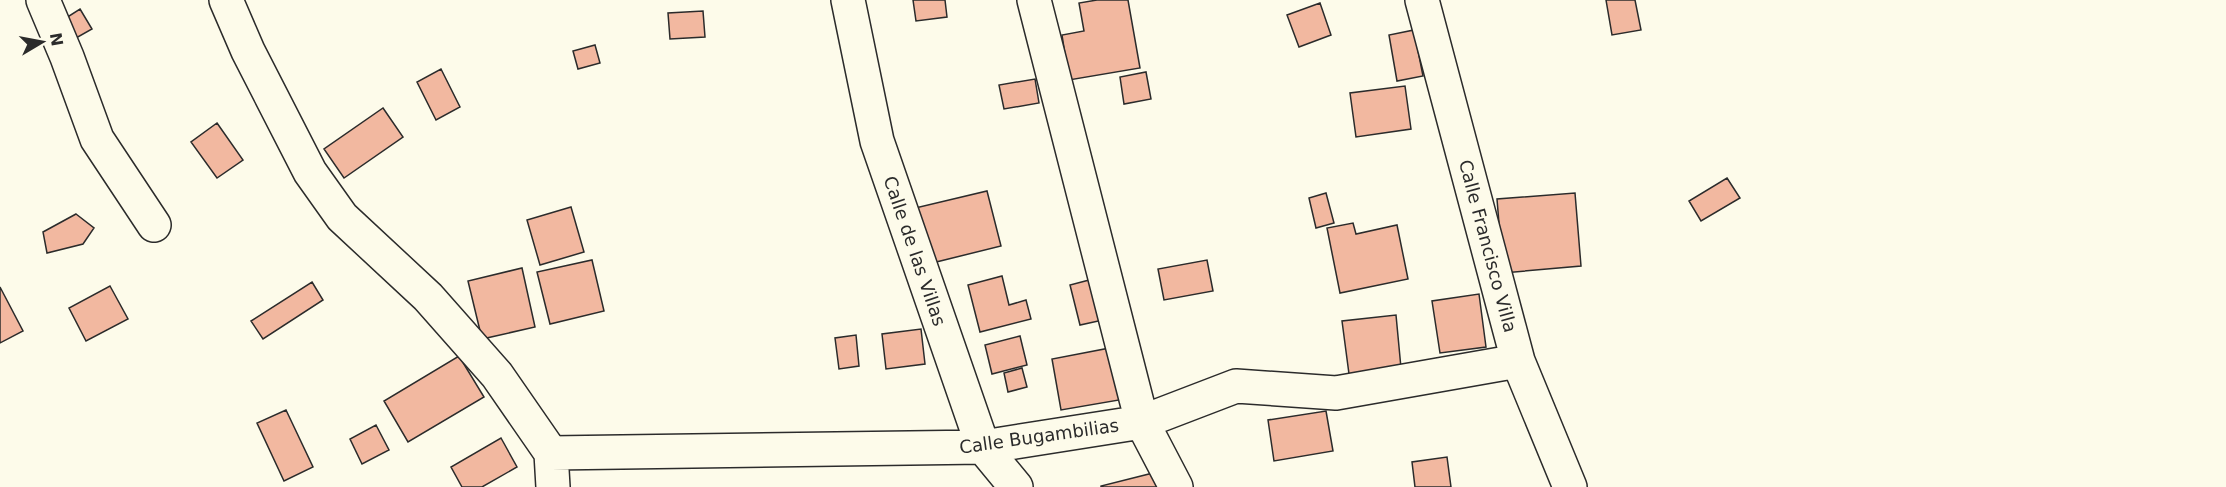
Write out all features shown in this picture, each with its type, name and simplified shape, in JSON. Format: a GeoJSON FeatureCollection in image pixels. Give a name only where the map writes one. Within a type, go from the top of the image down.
{"type":"FeatureCollection","features":[{"type":"Feature","properties":{"kind":"street"},"geometry":{"type":"LineString","coordinates":[[43,0],[97,139],[154,225]]}},
{"type":"Feature","properties":{"kind":"street"},"geometry":{"type":"LineString","coordinates":[[226,0],[248,51],[310,172],[342,217],[436,306],[497,375],[551,453],[553,487]]}},
{"type":"Feature","properties":{"kind":"street","name":"Calle de las Villas"},"geometry":{"type":"LineString","coordinates":[[848,0],[877,141],[983,447],[1016,487]]}},
{"type":"Feature","properties":{"kind":"street"},"geometry":{"type":"LineString","coordinates":[[1034,0],[1142,422],[1176,487]]}},
{"type":"Feature","properties":{"kind":"street","name":"Calle Francisco Villa"},"geometry":{"type":"LineString","coordinates":[[1422,0],[1518,361],[1570,487]]}},
{"type":"Feature","properties":{"kind":"street","name":"Calle Bugambilias"},"geometry":{"type":"LineString","coordinates":[[551,453],[983,447],[1142,422],[1236,386],[1336,393],[1518,361]]}},
{"type":"Feature","properties":{"kind":"building"},"geometry":{"type":"Polygon","coordinates":[[[913,0],[945,0],[947,17],[916,21],[913,0]]]}},
{"type":"Feature","properties":{"kind":"building"},"geometry":{"type":"Polygon","coordinates":[[[1097,0],[1128,0],[1140,68],[1069,80],[1062,35],[1084,31],[1079,3],[1097,0]]]}},
{"type":"Feature","properties":{"kind":"building"},"geometry":{"type":"Polygon","coordinates":[[[1606,0],[1635,0],[1641,30],[1612,35],[1606,0]]]}},
{"type":"Feature","properties":{"kind":"building"},"geometry":{"type":"Polygon","coordinates":[[[1320,3],[1331,35],[1299,47],[1287,15],[1320,3]]]}},
{"type":"Feature","properties":{"kind":"building"},"geometry":{"type":"Polygon","coordinates":[[[80,9],[92,29],[69,42],[58,23],[80,9]]]}},
{"type":"Feature","properties":{"kind":"building"},"geometry":{"type":"Polygon","coordinates":[[[703,11],[705,37],[670,39],[668,13],[703,11]]]}},
{"type":"Feature","properties":{"kind":"building"},"geometry":{"type":"Polygon","coordinates":[[[1414,30],[1423,76],[1397,81],[1389,35],[1414,30]]]}},
{"type":"Feature","properties":{"kind":"building"},"geometry":{"type":"Polygon","coordinates":[[[595,45],[600,63],[578,69],[573,51],[595,45]]]}},
{"type":"Feature","properties":{"kind":"building"},"geometry":{"type":"Polygon","coordinates":[[[441,69],[460,107],[436,120],[417,82],[441,69]]]}},
{"type":"Feature","properties":{"kind":"building"},"geometry":{"type":"Polygon","coordinates":[[[1146,72],[1151,99],[1124,104],[1120,77],[1146,72]]]}},
{"type":"Feature","properties":{"kind":"building"},"geometry":{"type":"Polygon","coordinates":[[[1035,79],[1039,103],[1004,109],[999,85],[1035,79]]]}},
{"type":"Feature","properties":{"kind":"building"},"geometry":{"type":"Polygon","coordinates":[[[1405,86],[1411,129],[1356,137],[1350,93],[1405,86]]]}},
{"type":"Feature","properties":{"kind":"building"},"geometry":{"type":"Polygon","coordinates":[[[383,108],[403,137],[344,178],[324,149],[383,108]]]}},
{"type":"Feature","properties":{"kind":"building"},"geometry":{"type":"Polygon","coordinates":[[[217,123],[243,160],[217,178],[191,142],[217,123]]]}},
{"type":"Feature","properties":{"kind":"building"},"geometry":{"type":"Polygon","coordinates":[[[1727,178],[1740,198],[1701,221],[1689,201],[1727,178]]]}},
{"type":"Feature","properties":{"kind":"building"},"geometry":{"type":"Polygon","coordinates":[[[987,191],[1001,246],[924,265],[911,209],[987,191]]]}},
{"type":"Feature","properties":{"kind":"building"},"geometry":{"type":"Polygon","coordinates":[[[1326,193],[1334,223],[1316,228],[1309,198],[1326,193]]]}},
{"type":"Feature","properties":{"kind":"building"},"geometry":{"type":"Polygon","coordinates":[[[1575,193],[1581,266],[1503,273],[1497,199],[1575,193]]]}},
{"type":"Feature","properties":{"kind":"building"},"geometry":{"type":"Polygon","coordinates":[[[571,207],[584,252],[540,265],[527,220],[571,207]]]}},
{"type":"Feature","properties":{"kind":"building"},"geometry":{"type":"Polygon","coordinates":[[[76,214],[94,228],[83,244],[47,253],[43,232],[76,214]]]}},
{"type":"Feature","properties":{"kind":"building"},"geometry":{"type":"Polygon","coordinates":[[[1353,223],[1356,234],[1397,225],[1408,279],[1340,293],[1327,228],[1353,223]]]}},
{"type":"Feature","properties":{"kind":"building"},"geometry":{"type":"Polygon","coordinates":[[[592,260],[604,311],[550,324],[537,272],[592,260]]]}},
{"type":"Feature","properties":{"kind":"building"},"geometry":{"type":"Polygon","coordinates":[[[1207,260],[1213,291],[1164,300],[1158,269],[1207,260]]]}},
{"type":"Feature","properties":{"kind":"building"},"geometry":{"type":"Polygon","coordinates":[[[522,268],[535,327],[482,339],[468,281],[522,268]]]}},
{"type":"Feature","properties":{"kind":"building"},"geometry":{"type":"Polygon","coordinates":[[[1002,276],[1009,305],[1026,300],[1031,319],[980,332],[968,285],[1002,276]]]}},
{"type":"Feature","properties":{"kind":"building"},"geometry":{"type":"Polygon","coordinates":[[[1093,279],[1103,320],[1080,325],[1070,285],[1093,279]]]}},
{"type":"Feature","properties":{"kind":"building"},"geometry":{"type":"Polygon","coordinates":[[[312,282],[323,300],[263,339],[251,321],[312,282]]]}},
{"type":"Feature","properties":{"kind":"building"},"geometry":{"type":"Polygon","coordinates":[[[110,286],[128,319],[86,341],[69,308],[110,286]]]}},
{"type":"Feature","properties":{"kind":"building"},"geometry":{"type":"Polygon","coordinates":[[[0,287],[23,331],[0,343],[0,287]]]}},
{"type":"Feature","properties":{"kind":"building"},"geometry":{"type":"Polygon","coordinates":[[[1479,294],[1486,347],[1440,353],[1432,301],[1479,294]]]}},
{"type":"Feature","properties":{"kind":"building"},"geometry":{"type":"Polygon","coordinates":[[[1396,315],[1401,368],[1349,374],[1342,321],[1396,315]]]}},
{"type":"Feature","properties":{"kind":"building"},"geometry":{"type":"Polygon","coordinates":[[[921,329],[925,364],[886,369],[882,334],[921,329]]]}},
{"type":"Feature","properties":{"kind":"building"},"geometry":{"type":"Polygon","coordinates":[[[856,335],[859,366],[839,369],[835,338],[856,335]]]}},
{"type":"Feature","properties":{"kind":"building"},"geometry":{"type":"Polygon","coordinates":[[[1020,336],[1027,365],[992,374],[985,345],[1020,336]]]}},
{"type":"Feature","properties":{"kind":"building"},"geometry":{"type":"Polygon","coordinates":[[[1115,347],[1125,399],[1061,410],[1052,359],[1115,347]]]}},
{"type":"Feature","properties":{"kind":"building"},"geometry":{"type":"Polygon","coordinates":[[[459,356],[484,397],[408,442],[384,401],[459,356]]]}},
{"type":"Feature","properties":{"kind":"building"},"geometry":{"type":"Polygon","coordinates":[[[1022,368],[1027,387],[1008,392],[1004,373],[1022,368]]]}},
{"type":"Feature","properties":{"kind":"building"},"geometry":{"type":"Polygon","coordinates":[[[286,410],[313,467],[284,481],[257,423],[286,410]]]}},
{"type":"Feature","properties":{"kind":"building"},"geometry":{"type":"Polygon","coordinates":[[[1326,411],[1333,451],[1274,461],[1268,420],[1326,411]]]}},
{"type":"Feature","properties":{"kind":"building"},"geometry":{"type":"Polygon","coordinates":[[[376,425],[389,450],[362,464],[350,439],[376,425]]]}},
{"type":"Feature","properties":{"kind":"building"},"geometry":{"type":"Polygon","coordinates":[[[501,438],[517,467],[482,487],[462,487],[451,467],[501,438]]]}},
{"type":"Feature","properties":{"kind":"building"},"geometry":{"type":"Polygon","coordinates":[[[1447,457],[1451,487],[1415,487],[1412,462],[1447,457]]]}},
{"type":"Feature","properties":{"kind":"building"},"geometry":{"type":"Polygon","coordinates":[[[1157,472],[1161,487],[1101,487],[1101,486],[1157,472]]]}}]}
